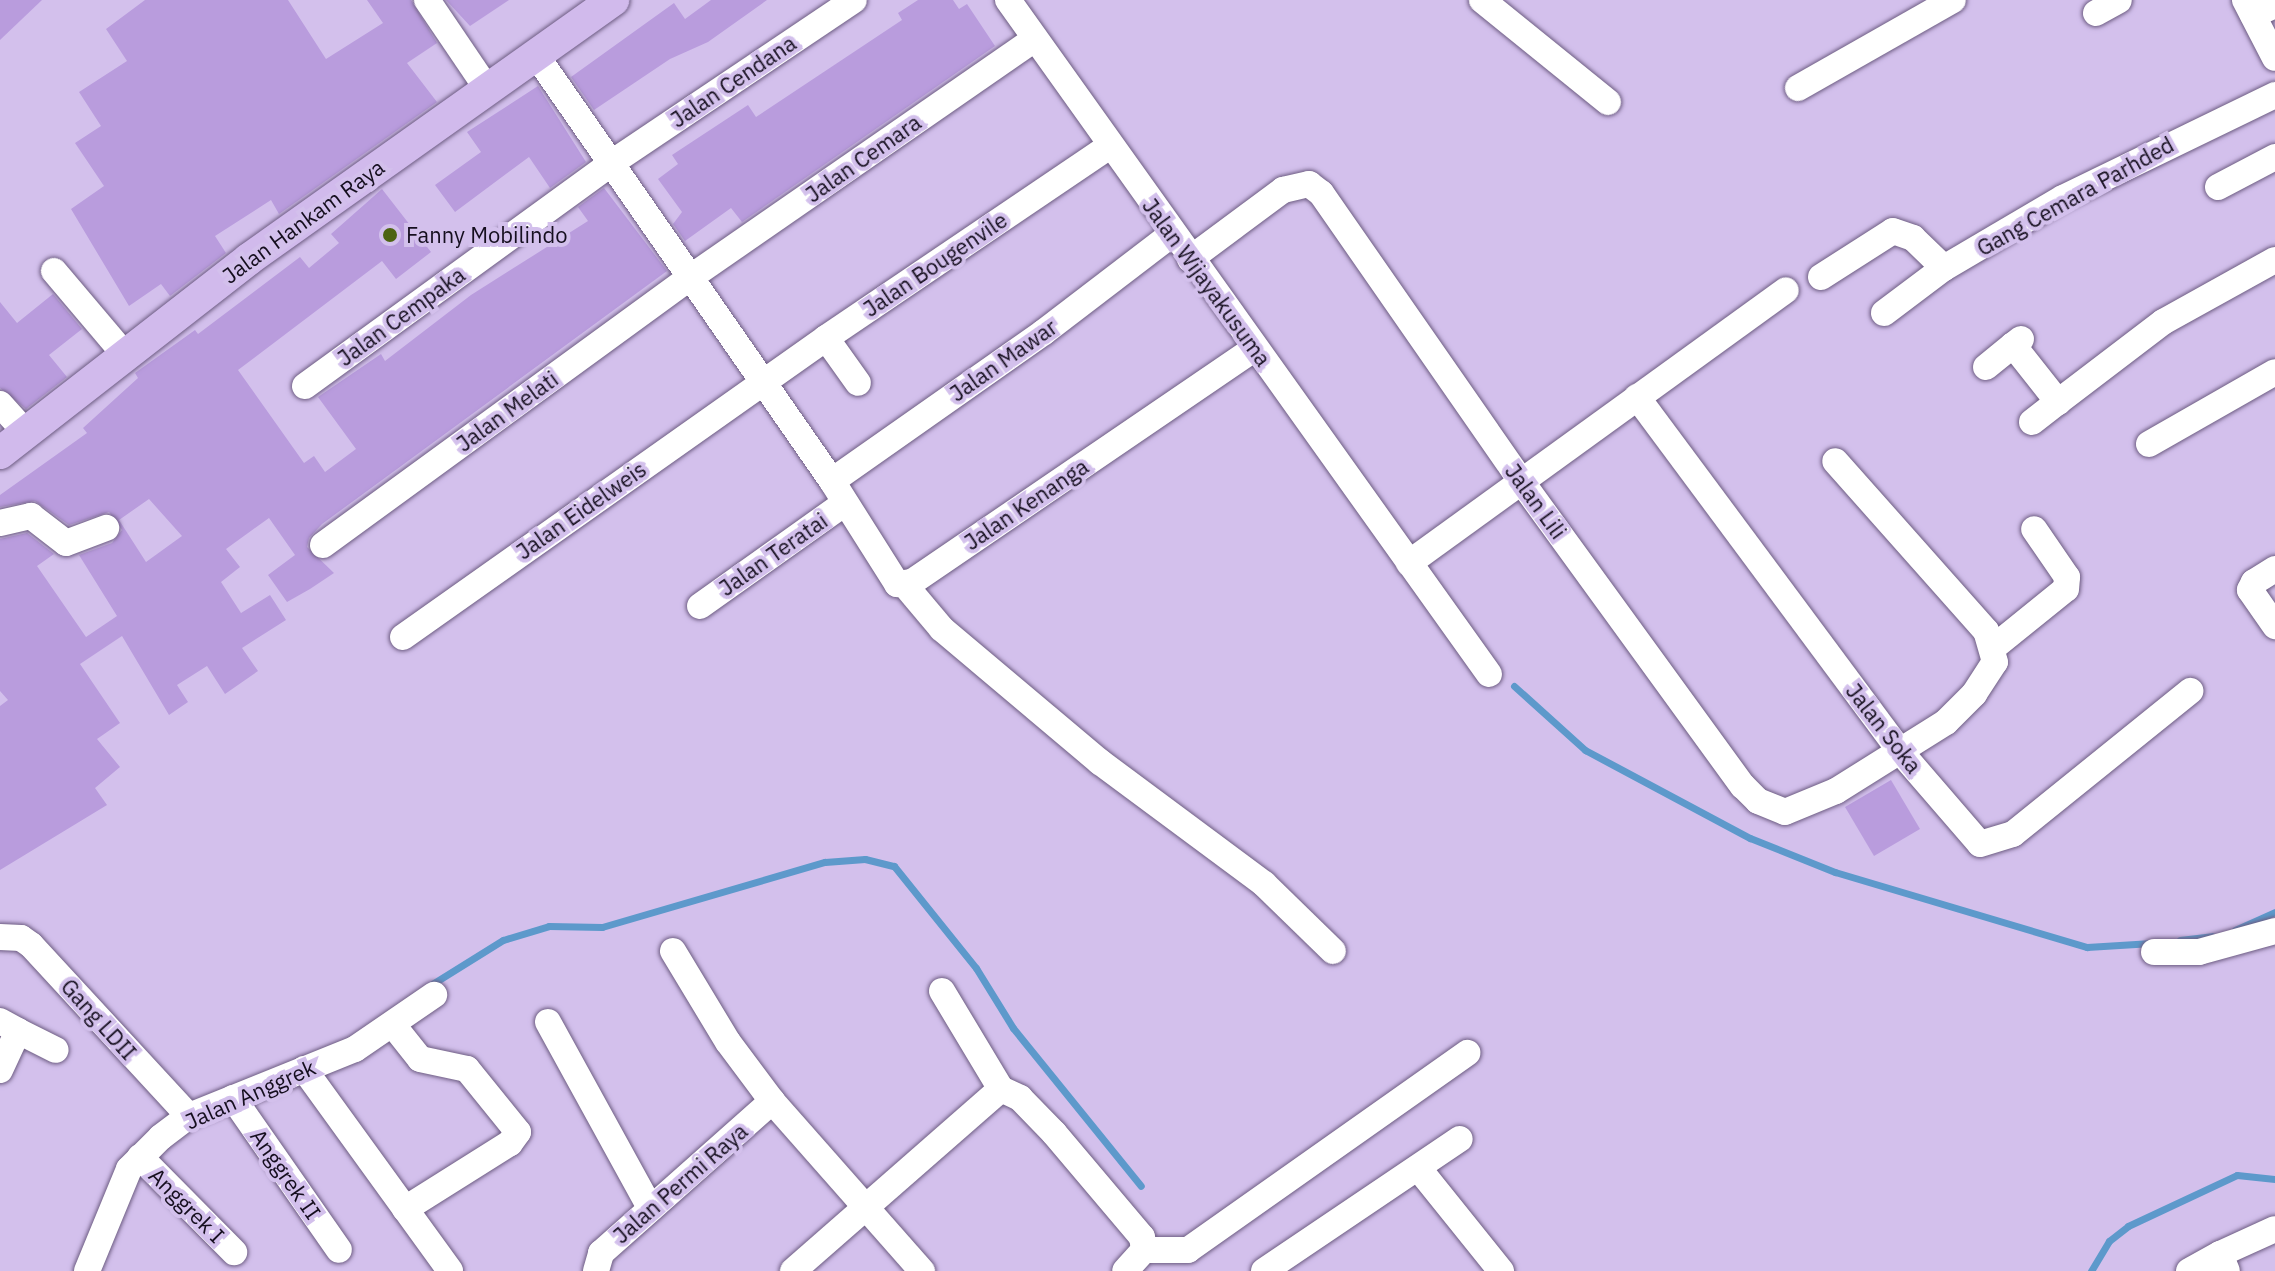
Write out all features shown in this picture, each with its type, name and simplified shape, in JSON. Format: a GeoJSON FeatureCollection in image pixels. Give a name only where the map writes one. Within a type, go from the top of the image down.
{"type":"FeatureCollection","features":[{"type":"Feature","properties":{"kind":"main road","name":"Jalan Hankam Raya"},"geometry":{"type":"LineString","coordinates":[[0,453],[249,259],[488,90],[602,3]]}},
{"type":"Feature","properties":{"kind":"street"},"geometry":{"type":"LineString","coordinates":[[427,0],[488,90]]}},
{"type":"Feature","properties":{"kind":"street","name":"Jalan Cendana"},"geometry":{"type":"LineString","coordinates":[[613,162],[854,0]]}},
{"type":"Feature","properties":{"kind":"street","name":"Jalan Wijayakusuma"},"geometry":{"type":"LineString","coordinates":[[1008,0],[1171,235],[1489,674]]}},
{"type":"Feature","properties":{"kind":"street"},"geometry":{"type":"LineString","coordinates":[[1482,0],[1608,102]]}},
{"type":"Feature","properties":{"kind":"street"},"geometry":{"type":"LineString","coordinates":[[1798,88],[1953,0]]}},
{"type":"Feature","properties":{"kind":"street"},"geometry":{"type":"LineString","coordinates":[[2258,7],[2274,52]]}},
{"type":"Feature","properties":{"kind":"street","name":"Jalan Cemara"},"geometry":{"type":"LineString","coordinates":[[691,277],[1035,39]]}},
{"type":"Feature","properties":{"kind":"street"},"geometry":{"type":"LineString","coordinates":[[536,55],[613,162],[760,384],[838,492],[888,576],[905,585],[942,629],[1100,762],[1264,884],[1333,951]]}},
{"type":"Feature","properties":{"kind":"street","name":"Gang Cemara Parhded"},"geometry":{"type":"LineString","coordinates":[[1884,313],[1944,268],[2063,198],[2275,95]]}},
{"type":"Feature","properties":{"kind":"street","name":"Jalan Bougenvile"},"geometry":{"type":"LineString","coordinates":[[760,384],[1110,146]]}},
{"type":"Feature","properties":{"kind":"street"},"geometry":{"type":"LineString","coordinates":[[2218,187],[2275,157]]}},
{"type":"Feature","properties":{"kind":"street","name":"Jalan Cempaka"},"geometry":{"type":"LineString","coordinates":[[305,386],[613,162]]}},
{"type":"Feature","properties":{"kind":"street","name":"Jalan Lili"},"geometry":{"type":"LineString","coordinates":[[1190,259],[1267,199],[1295,185],[1309,184],[1321,193],[1521,481],[1758,801],[1785,812],[1795,810],[1836,791],[1898,749],[1946,722],[1974,694],[1995,662],[1994,647]]}},
{"type":"Feature","properties":{"kind":"street"},"geometry":{"type":"LineString","coordinates":[[1821,277],[1893,231],[1913,238],[1944,268]]}},
{"type":"Feature","properties":{"kind":"street","name":"Jalan Mawar"},"geometry":{"type":"LineString","coordinates":[[838,492],[1171,235]]}},
{"type":"Feature","properties":{"kind":"street"},"geometry":{"type":"LineString","coordinates":[[2032,422],[2163,322],[2275,260]]}},
{"type":"Feature","properties":{"kind":"street"},"geometry":{"type":"LineString","coordinates":[[54,271],[125,355]]}},
{"type":"Feature","properties":{"kind":"street","name":"Jalan Melati"},"geometry":{"type":"LineString","coordinates":[[323,545],[691,277]]}},
{"type":"Feature","properties":{"kind":"street"},"geometry":{"type":"LineString","coordinates":[[1409,563],[1786,290]]}},
{"type":"Feature","properties":{"kind":"street"},"geometry":{"type":"LineString","coordinates":[[826,338],[858,383]]}},
{"type":"Feature","properties":{"kind":"street"},"geometry":{"type":"LineString","coordinates":[[1986,367],[2017,342],[2058,402]]}},
{"type":"Feature","properties":{"kind":"street","name":"Jalan Kenanga"},"geometry":{"type":"LineString","coordinates":[[905,585],[1255,348]]}},
{"type":"Feature","properties":{"kind":"street"},"geometry":{"type":"LineString","coordinates":[[2149,444],[2275,372]]}},
{"type":"Feature","properties":{"kind":"street","name":"Jalan Eidelweis"},"geometry":{"type":"LineString","coordinates":[[403,637],[760,384]]}},
{"type":"Feature","properties":{"kind":"street","name":"Jalan Soka"},"geometry":{"type":"LineString","coordinates":[[1637,397],[1898,749],[1980,844],[1990,844],[2013,834],[2190,691]]}},
{"type":"Feature","properties":{"kind":"street"},"geometry":{"type":"LineString","coordinates":[[0,404],[25,432]]}},
{"type":"Feature","properties":{"kind":"street"},"geometry":{"type":"LineString","coordinates":[[1835,461],[1986,631],[1994,647],[2066,589],[2067,577],[2034,529]]}},
{"type":"Feature","properties":{"kind":"street","name":"Jalan Teratai"},"geometry":{"type":"LineString","coordinates":[[700,606],[838,492]]}},
{"type":"Feature","properties":{"kind":"street"},"geometry":{"type":"LineString","coordinates":[[0,523],[31,516],[66,543],[106,528]]}},
{"type":"Feature","properties":{"kind":"street"},"geometry":{"type":"LineString","coordinates":[[2275,569],[2254,582],[2250,590],[2275,626]]}},
{"type":"Feature","properties":{"kind":"street"},"geometry":{"type":"LineString","coordinates":[[2154,952],[2199,952],[2275,931]]}},
{"type":"Feature","properties":{"kind":"street","name":"Gang LDII"},"geometry":{"type":"LineString","coordinates":[[0,937],[21,938],[31,945],[189,1116]]}},
{"type":"Feature","properties":{"kind":"street"},"geometry":{"type":"LineString","coordinates":[[673,951],[728,1042],[772,1101],[922,1271]]}},
{"type":"Feature","properties":{"kind":"street"},"geometry":{"type":"LineString","coordinates":[[942,991],[1001,1089],[1020,1098],[1054,1133],[1142,1237],[1144,1250]]}},
{"type":"Feature","properties":{"kind":"street","name":"Jalan Anggrek"},"geometry":{"type":"LineString","coordinates":[[87,1271],[123,1181],[140,1157],[189,1116],[304,1069],[393,1025],[434,995]]}},
{"type":"Feature","properties":{"kind":"street"},"geometry":{"type":"LineString","coordinates":[[548,1022],[651,1209]]}},
{"type":"Feature","properties":{"kind":"street"},"geometry":{"type":"LineString","coordinates":[[393,1025],[420,1059],[467,1069],[518,1132],[510,1143],[405,1209]]}},
{"type":"Feature","properties":{"kind":"street"},"geometry":{"type":"LineString","coordinates":[[0,1070],[9,1026],[56,1050]]}},
{"type":"Feature","properties":{"kind":"street"},"geometry":{"type":"LineString","coordinates":[[1125,1271],[1144,1250],[1188,1250],[1467,1053]]}},
{"type":"Feature","properties":{"kind":"street"},"geometry":{"type":"LineString","coordinates":[[304,1069],[450,1271]]}},
{"type":"Feature","properties":{"kind":"street"},"geometry":{"type":"LineString","coordinates":[[793,1271],[1001,1089]]}},
{"type":"Feature","properties":{"kind":"street","name":"Anggrek II"},"geometry":{"type":"LineString","coordinates":[[233,1098],[339,1250]]}},
{"type":"Feature","properties":{"kind":"street","name":"Jalan Permi Raya"},"geometry":{"type":"LineString","coordinates":[[596,1271],[601,1253],[772,1101]]}},
{"type":"Feature","properties":{"kind":"street"},"geometry":{"type":"LineString","coordinates":[[1264,1271],[1460,1139]]}},
{"type":"Feature","properties":{"kind":"street","name":"Anggrek I"},"geometry":{"type":"LineString","coordinates":[[140,1157],[234,1252]]}},
{"type":"Feature","properties":{"kind":"street"},"geometry":{"type":"LineString","coordinates":[[1419,1169],[1501,1271]]}},
{"type":"Feature","properties":{"kind":"street"},"geometry":{"type":"LineString","coordinates":[[2189,1271],[2224,1262],[2275,1229]]}},
{"type":"Feature","properties":{"kind":"building"},"geometry":{"type":"Polygon","coordinates":[[[0,0],[42,0],[0,40],[0,0]]]}},
{"type":"Feature","properties":{"kind":"building"},"geometry":{"type":"Polygon","coordinates":[[[145,0],[288,0],[326,59],[383,23],[367,0],[411,0],[437,43],[407,63],[437,102],[279,214],[271,200],[215,236],[226,253],[170,296],[161,284],[129,306],[71,209],[104,186],[75,143],[101,126],[79,92],[127,61],[106,29],[145,0]]]}},
{"type":"Feature","properties":{"kind":"building"},"geometry":{"type":"Polygon","coordinates":[[[446,0],[509,0],[470,26],[446,0]]]}},
{"type":"Feature","properties":{"kind":"building"},"geometry":{"type":"Polygon","coordinates":[[[711,0],[767,0],[708,42],[670,59],[594,110],[571,77],[674,3],[685,19],[711,0]]]}},
{"type":"Feature","properties":{"kind":"building"},"geometry":{"type":"Polygon","coordinates":[[[918,0],[953,0],[959,9],[967,4],[995,46],[742,222],[731,208],[685,241],[673,224],[682,212],[658,179],[678,164],[672,155],[748,105],[756,117],[902,20],[898,13],[918,0]]]}},
{"type":"Feature","properties":{"kind":"building"},"geometry":{"type":"Polygon","coordinates":[[[538,86],[586,162],[550,188],[529,157],[455,212],[435,185],[481,152],[467,132],[538,86]]]}},
{"type":"Feature","properties":{"kind":"building"},"geometry":{"type":"Polygon","coordinates":[[[604,188],[667,271],[322,524],[309,538],[307,547],[334,573],[310,589],[287,602],[268,575],[295,555],[269,518],[226,549],[240,567],[221,582],[241,613],[270,595],[286,620],[242,648],[258,671],[225,694],[207,666],[177,685],[188,702],[169,715],[122,636],[80,664],[120,723],[97,739],[120,767],[95,788],[107,805],[0,870],[0,706],[8,700],[0,691],[0,539],[27,533],[54,554],[37,566],[86,637],[117,616],[79,555],[112,543],[122,530],[109,512],[69,525],[35,501],[0,507],[0,495],[87,433],[83,428],[138,378],[135,373],[195,330],[198,334],[300,257],[309,268],[339,243],[331,234],[382,189],[431,252],[396,279],[382,261],[238,370],[304,463],[314,456],[325,472],[356,449],[318,397],[381,354],[385,361],[471,295],[588,221],[578,207],[604,188]],[[149,499],[119,520],[146,562],[182,536],[149,499]]]}},
{"type":"Feature","properties":{"kind":"building"},"geometry":{"type":"Polygon","coordinates":[[[53,294],[82,329],[49,355],[67,377],[26,409],[0,388],[0,302],[17,323],[53,294]]]}},
{"type":"Feature","properties":{"kind":"building"},"geometry":{"type":"Polygon","coordinates":[[[1891,780],[1920,829],[1874,856],[1845,807],[1891,780]]]}},
{"type":"Feature","properties":{"kind":"waterway"},"geometry":{"type":"LineString","coordinates":[[1514,686],[1585,750],[1750,838],[1835,872],[2087,947],[2152,943]]}},
{"type":"Feature","properties":{"kind":"waterway"},"geometry":{"type":"LineString","coordinates":[[429,986],[503,940],[549,926],[602,927],[825,862],[865,859],[894,866],[976,968],[1013,1028],[1141,1186]]}},
{"type":"Feature","properties":{"kind":"waterway"},"geometry":{"type":"LineString","coordinates":[[2235,930],[2275,912]]}},
{"type":"Feature","properties":{"kind":"waterway"},"geometry":{"type":"LineString","coordinates":[[2180,940],[2212,936]]}},
{"type":"Feature","properties":{"kind":"waterway"},"geometry":{"type":"LineString","coordinates":[[2091,1271],[2109,1241],[2128,1226],[2237,1175],[2275,1179]]}},
{"type":"Feature","properties":{"kind":"place","name":"Fanny Mobilindo"},"geometry":{"type":"Point","coordinates":[390,235]}}]}
